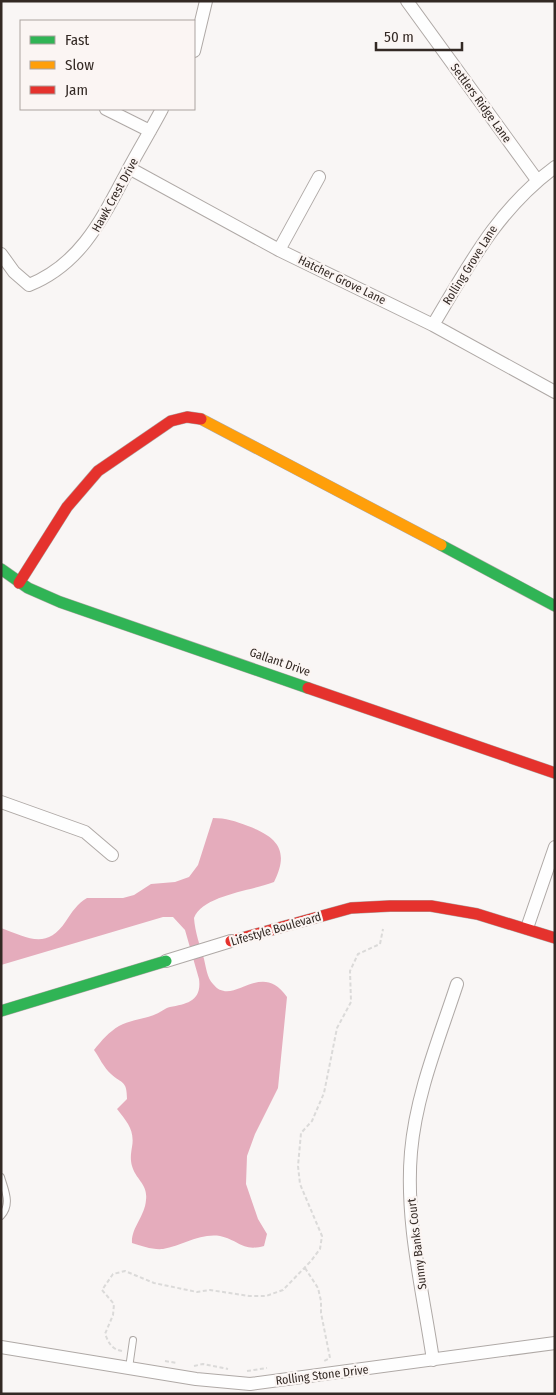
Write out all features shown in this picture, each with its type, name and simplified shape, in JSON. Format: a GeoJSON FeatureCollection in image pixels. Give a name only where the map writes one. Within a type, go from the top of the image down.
{"type":"FeatureCollection","features":[{"type":"Feature","properties":{"kind":"street"},"geometry":{"type":"LineString","coordinates":[[195,47],[206,1]]}},
{"type":"Feature","properties":{"kind":"street","name":"Settlers Ridge Lane"},"geometry":{"type":"LineString","coordinates":[[407,1],[537,180]]}},
{"type":"Feature","properties":{"kind":"street"},"geometry":{"type":"LineString","coordinates":[[108,110],[150,131]]}},
{"type":"Feature","properties":{"kind":"street","name":"Hawk Crest Drive"},"geometry":{"type":"LineString","coordinates":[[1,254],[14,272],[28,285],[60,267],[97,229],[161,110]]}},
{"type":"Feature","properties":{"kind":"street","name":"Rolling Grove Lane"},"geometry":{"type":"LineString","coordinates":[[433,325],[485,237],[507,209],[537,180],[555,167]]}},
{"type":"Feature","properties":{"kind":"street","name":"Hatcher Grove Lane"},"geometry":{"type":"LineString","coordinates":[[129,168],[280,250],[433,325],[555,392]]}},
{"type":"Feature","properties":{"kind":"street"},"geometry":{"type":"LineString","coordinates":[[280,250],[319,177]]}},
{"type":"Feature","properties":{"kind":"street"},"geometry":{"type":"LineString","coordinates":[[19,583],[85,483],[121,453],[169,421],[182,416],[192,416],[201,417],[555,606]]}},
{"type":"Feature","properties":{"kind":"street","name":"Gallant Drive"},"geometry":{"type":"LineString","coordinates":[[1,569],[19,583],[60,602],[555,773]]}},
{"type":"Feature","properties":{"kind":"street"},"geometry":{"type":"LineString","coordinates":[[1,802],[84,832],[112,855]]}},
{"type":"Feature","properties":{"kind":"street"},"geometry":{"type":"LineString","coordinates":[[527,928],[555,847]]}},
{"type":"Feature","properties":{"kind":"street","name":"Lifestyle Boulevard"},"geometry":{"type":"LineString","coordinates":[[1,1011],[231,941],[351,908],[431,906],[477,914],[555,938]]}},
{"type":"Feature","properties":{"kind":"street","name":"Sunny Banks Court"},"geometry":{"type":"LineString","coordinates":[[433,1360],[411,1212],[411,1152],[421,1094],[457,984]]}},
{"type":"Feature","properties":{"kind":"street","name":"Rolling Stone Drive"},"geometry":{"type":"LineString","coordinates":[[1,1347],[196,1379],[250,1384],[555,1343]]}},
{"type":"Feature","properties":{"kind":"lane"},"geometry":{"type":"LineString","coordinates":[[1,1177],[7,1198],[6,1210],[1,1216]]}},
{"type":"Feature","properties":{"kind":"lane"},"geometry":{"type":"LineString","coordinates":[[128,1368],[133,1340]]}},
{"type":"Feature","properties":{"kind":"path"},"geometry":{"type":"LineString","coordinates":[[130,1353],[116,1350],[109,1344],[105,1334],[113,1315],[114,1304],[102,1290],[113,1274],[126,1271],[154,1283],[175,1289],[266,1296],[283,1290],[305,1268],[320,1249],[322,1236],[300,1184],[298,1156],[301,1133],[312,1121],[324,1093],[337,1028],[351,1002],[350,971],[358,954],[380,944],[383,929]]}},
{"type":"Feature","properties":{"kind":"path"},"geometry":{"type":"LineString","coordinates":[[305,1268],[318,1288],[330,1351],[330,1358],[318,1363]]}},
{"type":"Feature","properties":{"kind":"path"},"geometry":{"type":"LineString","coordinates":[[161,1361],[171,1360],[182,1365]]}},
{"type":"Feature","properties":{"kind":"path"},"geometry":{"type":"LineString","coordinates":[[187,1365],[203,1364],[232,1370]]}},
{"type":"Feature","properties":{"kind":"path"},"geometry":{"type":"LineString","coordinates":[[245,1371],[269,1368]]}},
{"type":"Feature","properties":{"kind":"shaded area"},"geometry":{"type":"Polygon","coordinates":[[[213,818],[231,820],[258,830],[273,840],[278,846],[280,853],[279,871],[274,882],[217,899],[199,910],[194,918],[209,979],[213,984],[221,990],[229,991],[257,982],[267,982],[277,986],[287,997],[278,1088],[255,1134],[247,1156],[246,1184],[258,1219],[267,1234],[264,1246],[251,1248],[220,1236],[205,1236],[163,1249],[155,1249],[132,1243],[134,1232],[145,1206],[146,1195],[144,1186],[131,1163],[133,1141],[131,1131],[117,1109],[127,1099],[126,1088],[123,1083],[106,1069],[94,1050],[106,1036],[119,1026],[187,1003],[196,997],[199,979],[185,930],[173,917],[163,917],[1,965],[1,928],[28,938],[44,939],[52,936],[59,930],[75,908],[87,898],[123,898],[134,895],[151,884],[175,882],[189,877],[198,865],[213,818]]]}},
{"type":"Feature","properties":{"kind":"traffic: fast"},"geometry":{"type":"LineString","coordinates":[[441,545],[555,606]]}},
{"type":"Feature","properties":{"kind":"traffic: fast"},"geometry":{"type":"LineString","coordinates":[[1,569],[28,588],[60,602],[308,688]]}},
{"type":"Feature","properties":{"kind":"traffic: fast"},"geometry":{"type":"LineString","coordinates":[[1,1011],[166,961]]}},
{"type":"Feature","properties":{"kind":"traffic: slow"},"geometry":{"type":"LineString","coordinates":[[201,419],[441,545]]}},
{"type":"Feature","properties":{"kind":"traffic: jam"},"geometry":{"type":"LineString","coordinates":[[19,583],[67,507],[98,471],[171,421],[187,417],[201,419]]}},
{"type":"Feature","properties":{"kind":"traffic: jam"},"geometry":{"type":"LineString","coordinates":[[308,688],[555,773]]}},
{"type":"Feature","properties":{"kind":"traffic: jam"},"geometry":{"type":"LineString","coordinates":[[231,941],[351,908],[390,906],[431,906],[477,914],[555,938]]}}]}
